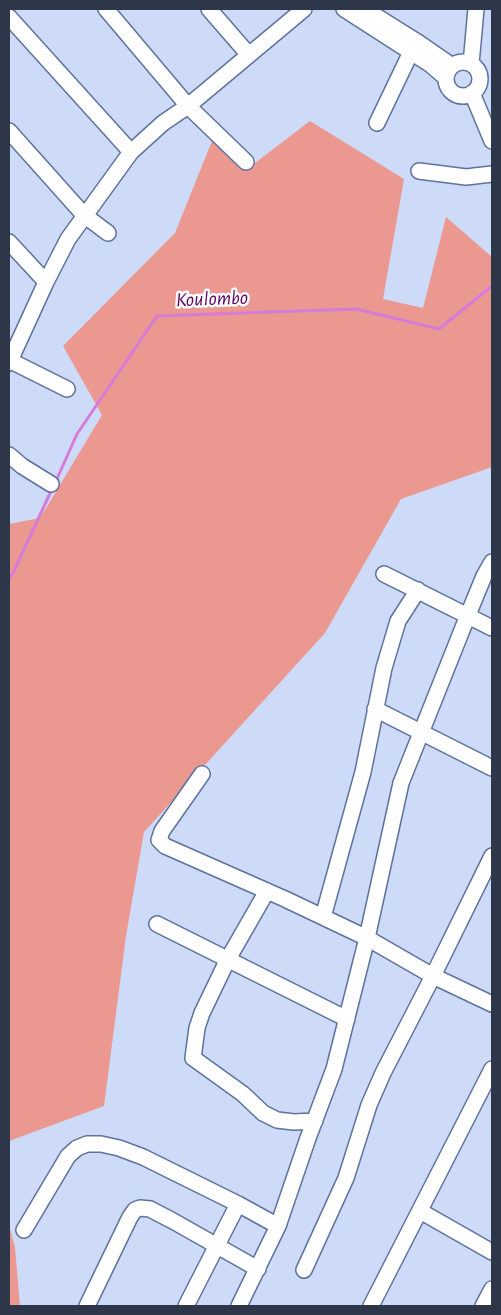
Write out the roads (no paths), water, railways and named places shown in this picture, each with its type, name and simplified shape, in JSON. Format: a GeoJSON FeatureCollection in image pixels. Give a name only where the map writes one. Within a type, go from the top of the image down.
{"type":"FeatureCollection","features":[{"type":"Feature","properties":{"kind":"street"},"geometry":{"type":"LineString","coordinates":[[106,9],[188,106],[246,162]]}},
{"type":"Feature","properties":{"kind":"street"},"geometry":{"type":"LineString","coordinates":[[209,9],[249,55]]}},
{"type":"Feature","properties":{"kind":"street"},"geometry":{"type":"LineString","coordinates":[[66,389],[9,361],[68,239],[130,152],[162,123],[188,106],[304,9]]}},
{"type":"Feature","properties":{"kind":"street"},"geometry":{"type":"LineString","coordinates":[[344,9],[411,52],[449,72]]}},
{"type":"Feature","properties":{"kind":"street"},"geometry":{"type":"LineString","coordinates":[[365,9],[416,41],[449,72]]}},
{"type":"Feature","properties":{"kind":"street"},"geometry":{"type":"LineString","coordinates":[[476,9],[480,69],[480,84],[472,93],[464,96],[455,93],[448,87],[449,72],[459,62],[480,69]]}},
{"type":"Feature","properties":{"kind":"street"},"geometry":{"type":"LineString","coordinates":[[9,17],[130,152]]}},
{"type":"Feature","properties":{"kind":"street"},"geometry":{"type":"LineString","coordinates":[[377,123],[411,52]]}},
{"type":"Feature","properties":{"kind":"street"},"geometry":{"type":"LineString","coordinates":[[472,93],[492,141]]}},
{"type":"Feature","properties":{"kind":"street"},"geometry":{"type":"LineString","coordinates":[[9,131],[84,215],[108,232]]}},
{"type":"Feature","properties":{"kind":"street"},"geometry":{"type":"LineString","coordinates":[[419,171],[466,177],[492,174]]}},
{"type":"Feature","properties":{"kind":"street"},"geometry":{"type":"LineString","coordinates":[[9,242],[46,282]]}},
{"type":"Feature","properties":{"kind":"street"},"geometry":{"type":"LineString","coordinates":[[9,455],[22,466],[51,484]]}},
{"type":"Feature","properties":{"kind":"street"},"geometry":{"type":"LineString","coordinates":[[239,1306],[278,1226],[334,1069],[367,938],[401,783],[484,576],[492,562]]}},
{"type":"Feature","properties":{"kind":"street"},"geometry":{"type":"LineString","coordinates":[[384,574],[492,628]]}},
{"type":"Feature","properties":{"kind":"street"},"geometry":{"type":"LineString","coordinates":[[323,917],[363,772],[384,668],[398,621],[418,590]]}},
{"type":"Feature","properties":{"kind":"street"},"geometry":{"type":"LineString","coordinates":[[375,709],[492,768]]}},
{"type":"Feature","properties":{"kind":"street"},"geometry":{"type":"LineString","coordinates":[[202,774],[162,831],[159,840],[165,846],[367,938],[433,976],[492,1004]]}},
{"type":"Feature","properties":{"kind":"street"},"geometry":{"type":"LineString","coordinates":[[304,1270],[346,1178],[369,1105],[383,1073],[492,856]]}},
{"type":"Feature","properties":{"kind":"street"},"geometry":{"type":"LineString","coordinates":[[267,891],[228,959],[202,1013],[197,1028],[193,1058],[242,1094],[263,1113],[277,1120],[294,1122],[315,1121]]}},
{"type":"Feature","properties":{"kind":"street"},"geometry":{"type":"LineString","coordinates":[[157,924],[347,1019]]}},
{"type":"Feature","properties":{"kind":"street"},"geometry":{"type":"LineString","coordinates":[[371,1306],[492,1069]]}},
{"type":"Feature","properties":{"kind":"street"},"geometry":{"type":"LineString","coordinates":[[24,1230],[68,1156],[77,1148],[87,1144],[101,1144],[119,1148],[143,1157],[278,1226]]}},
{"type":"Feature","properties":{"kind":"street"},"geometry":{"type":"LineString","coordinates":[[186,1306],[238,1204]]}},
{"type":"Feature","properties":{"kind":"street"},"geometry":{"type":"LineString","coordinates":[[87,1306],[135,1210],[140,1208],[150,1209],[258,1269]]}},
{"type":"Feature","properties":{"kind":"street"},"geometry":{"type":"LineString","coordinates":[[420,1211],[492,1252]]}},
{"type":"Feature","properties":{"kind":"street"},"geometry":{"type":"LineString","coordinates":[[483,1306],[492,1289]]}},
{"type":"Feature","properties":{"kind":"waterway","name":"Koulombo"},"geometry":{"type":"LineString","coordinates":[[56,481],[77,434],[157,316],[356,309],[439,329],[492,286]]}},
{"type":"Feature","properties":{"kind":"waterway","name":"Koulombo"},"geometry":{"type":"LineString","coordinates":[[9,579],[52,489]]}}]}
